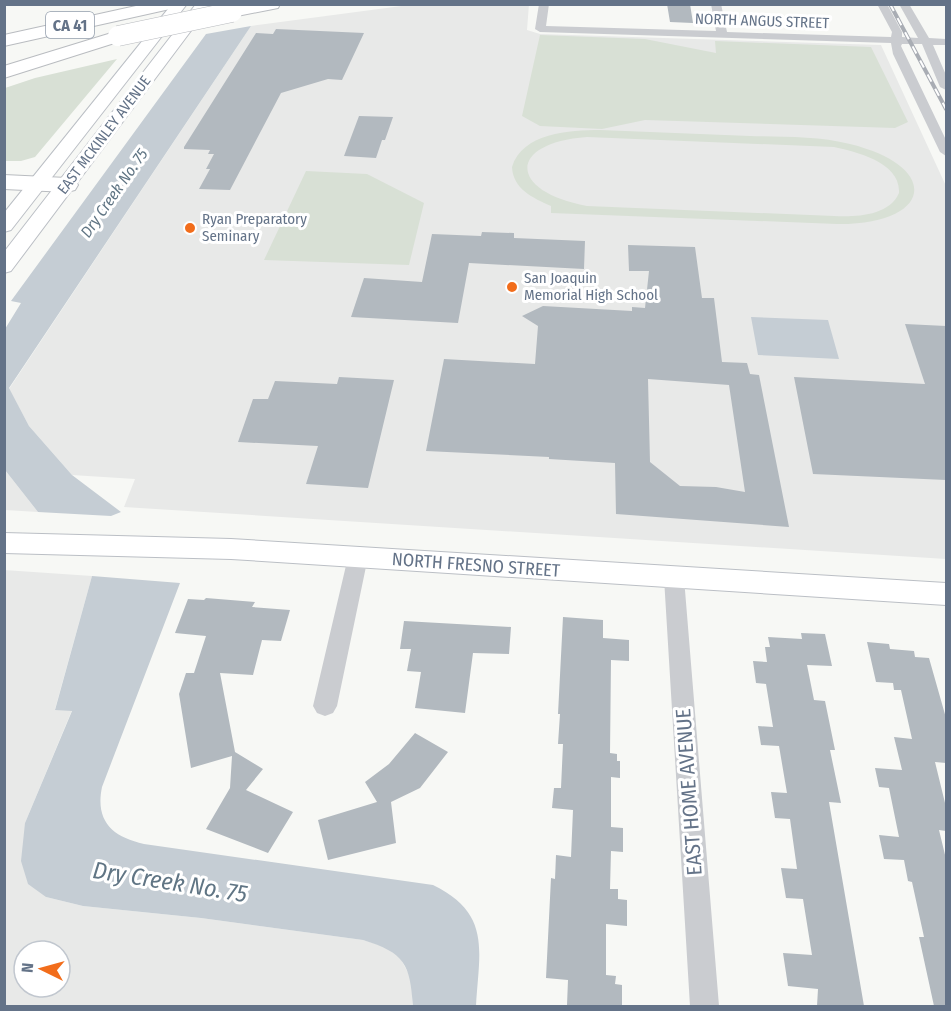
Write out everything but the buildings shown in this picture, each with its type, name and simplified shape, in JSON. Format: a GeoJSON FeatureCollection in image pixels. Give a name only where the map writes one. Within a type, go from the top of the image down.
{"type":"FeatureCollection","features":[{"type":"Feature","properties":{"kind":"highway","name":"CA 41"},"geometry":{"type":"LineString","coordinates":[[4,41],[170,4]]}},
{"type":"Feature","properties":{"kind":"highway","name":"CA 41"},"geometry":{"type":"LineString","coordinates":[[4,63],[118,36],[272,4]]}},
{"type":"Feature","properties":{"kind":"highway"},"geometry":{"type":"LineString","coordinates":[[4,72],[118,36]]}},
{"type":"Feature","properties":{"kind":"highway"},"geometry":{"type":"LineString","coordinates":[[4,182],[67,185]]}},
{"type":"Feature","properties":{"kind":"main road","name":"EAST MCKINLEY AVENUE"},"geometry":{"type":"LineString","coordinates":[[4,226],[180,4]]}},
{"type":"Feature","properties":{"kind":"main road","name":"EAST MCKINLEY AVENUE"},"geometry":{"type":"LineString","coordinates":[[4,267],[204,4]]}},
{"type":"Feature","properties":{"kind":"main road","name":"NORTH FRESNO STREET"},"geometry":{"type":"LineString","coordinates":[[4,543],[125,545],[358,557],[946,594]]}},
{"type":"Feature","properties":{"kind":"street","name":"NORTH ANGUS STREET"},"geometry":{"type":"LineString","coordinates":[[544,4],[540,29],[946,42]]}},
{"type":"Feature","properties":{"kind":"street"},"geometry":{"type":"LineString","coordinates":[[716,4],[722,35]]}},
{"type":"Feature","properties":{"kind":"street"},"geometry":{"type":"LineString","coordinates":[[882,4],[897,32],[896,46],[902,62],[946,152]]}},
{"type":"Feature","properties":{"kind":"street"},"geometry":{"type":"LineString","coordinates":[[904,4],[926,42],[946,87]]}},
{"type":"Feature","properties":{"kind":"street"},"geometry":{"type":"LineString","coordinates":[[324,706],[358,557]]}},
{"type":"Feature","properties":{"kind":"street","name":"EAST HOME AVENUE"},"geometry":{"type":"LineString","coordinates":[[674,578],[705,1006]]}},
{"type":"Feature","properties":{"kind":"shaded area","name":"San Joaquin Memorial High School"},"geometry":{"type":"Polygon","coordinates":[[[529,4],[527,30],[540,34],[881,45],[946,186],[946,559],[124,507],[135,479],[72,475],[29,426],[9,389],[251,26],[409,5],[529,4]]]}},
{"type":"Feature","properties":{"kind":"shaded area"},"geometry":{"type":"Polygon","coordinates":[[[540,35],[645,39],[716,53],[715,41],[871,47],[908,122],[895,128],[645,120],[602,129],[540,126],[522,116],[540,35]]]}},
{"type":"Feature","properties":{"kind":"shaded area"},"geometry":{"type":"Polygon","coordinates":[[[117,59],[35,157],[21,161],[5,161],[5,88],[35,78],[117,59]]]}},
{"type":"Feature","properties":{"kind":"shaded area"},"geometry":{"type":"Polygon","coordinates":[[[588,130],[800,137],[838,141],[880,154],[901,166],[912,180],[914,193],[907,205],[892,215],[869,222],[837,224],[551,213],[551,206],[531,196],[520,187],[513,175],[512,167],[517,156],[536,140],[562,133],[588,130]],[[587,137],[561,141],[542,148],[531,158],[527,168],[531,180],[543,190],[561,199],[587,206],[843,216],[880,211],[894,201],[899,193],[898,182],[893,173],[876,160],[834,147],[587,137]]]}},
{"type":"Feature","properties":{"kind":"shaded area"},"geometry":{"type":"Polygon","coordinates":[[[306,171],[367,174],[424,203],[409,265],[264,260],[306,171]]]}},
{"type":"Feature","properties":{"kind":"shaded area"},"geometry":{"type":"Polygon","coordinates":[[[5,470],[38,512],[5,510],[5,470]]]}},
{"type":"Feature","properties":{"kind":"shaded area"},"geometry":{"type":"Polygon","coordinates":[[[4,570],[92,576],[55,709],[72,710],[25,823],[46,897],[83,906],[201,918],[363,940],[383,946],[399,956],[411,978],[413,1006],[5,1006],[4,570]]]}},
{"type":"Feature","properties":{"kind":"water","name":"Dry Creek No. 75"},"geometry":{"type":"Polygon","coordinates":[[[251,26],[9,388],[29,426],[72,475],[121,512],[111,516],[38,512],[5,470],[5,329],[21,303],[11,301],[206,34],[251,26]]]}},
{"type":"Feature","properties":{"kind":"water"},"geometry":{"type":"Polygon","coordinates":[[[751,317],[828,320],[839,359],[758,355],[751,317]]]}},
{"type":"Feature","properties":{"kind":"water","name":"Dry Creek No. 75"},"geometry":{"type":"Polygon","coordinates":[[[92,576],[180,583],[102,787],[101,809],[108,826],[123,837],[144,844],[433,885],[452,896],[465,908],[478,936],[479,968],[476,1006],[413,1006],[410,980],[403,962],[388,950],[363,940],[201,918],[83,906],[46,897],[28,884],[21,861],[25,823],[72,711],[55,710],[92,576]]]}},
{"type":"Feature","properties":{"kind":"railway"},"geometry":{"type":"LineString","coordinates":[[890,4],[946,109]]}},
{"type":"Feature","properties":{"kind":"place","name":"Ryan Preparatory Seminary"},"geometry":{"type":"Point","coordinates":[190,228]}},
{"type":"Feature","properties":{"kind":"place","name":"San Joaquin Memorial High School"},"geometry":{"type":"Point","coordinates":[512,287]}}]}
